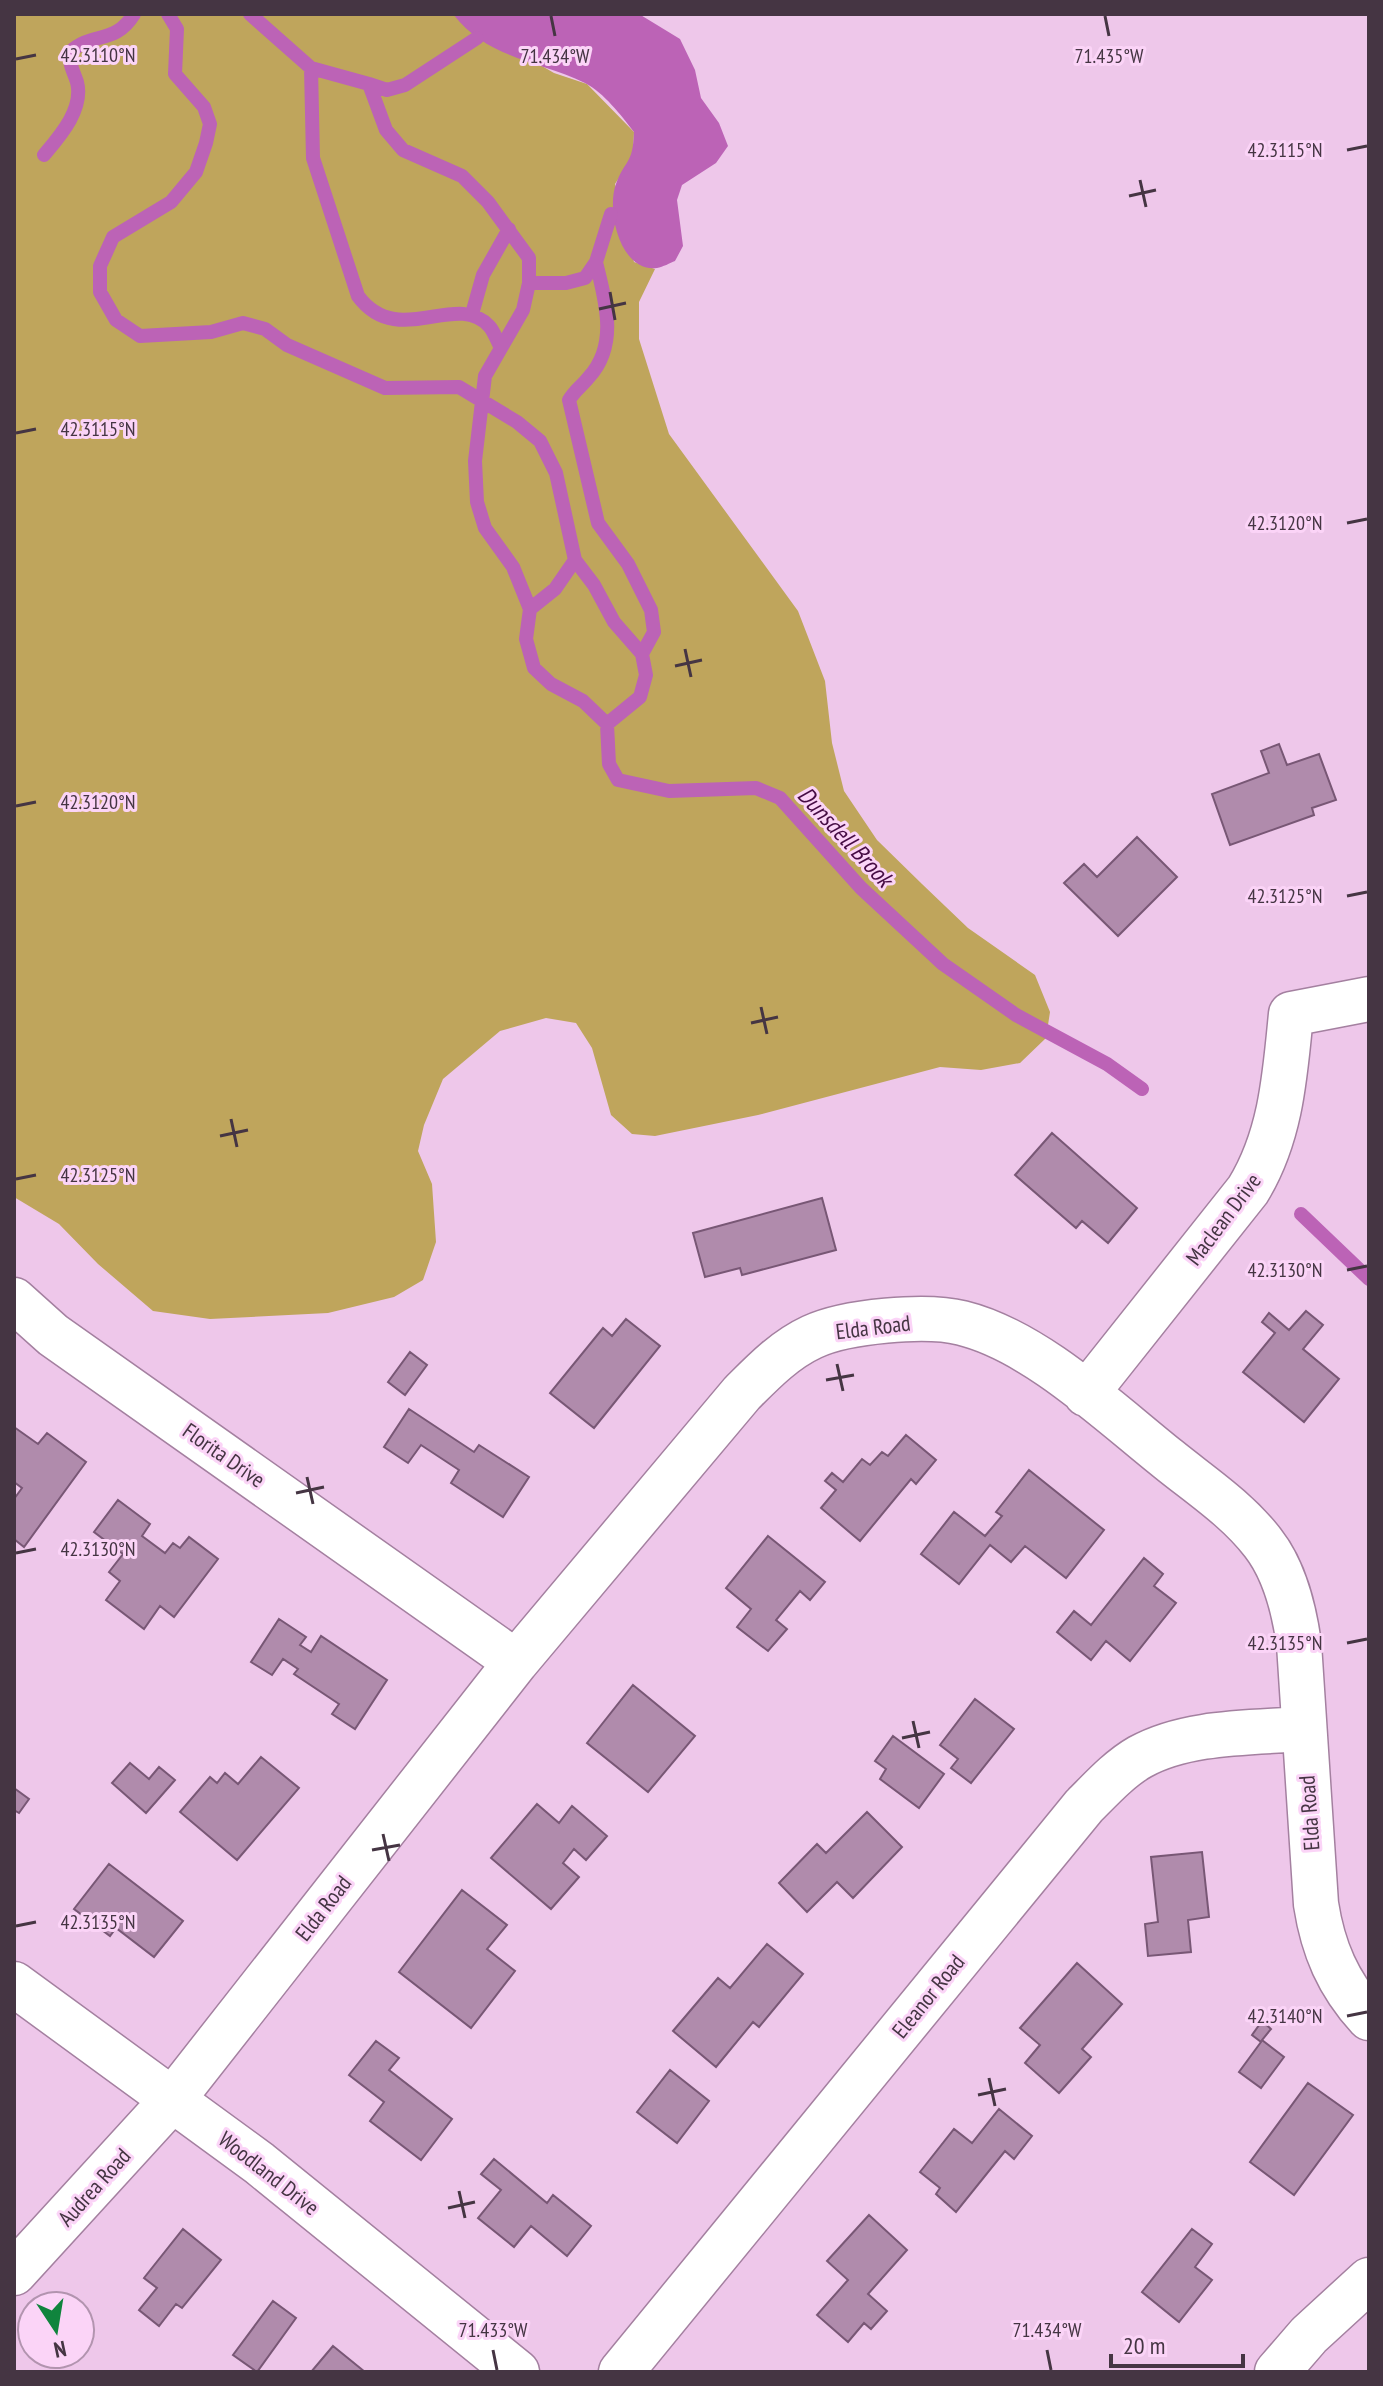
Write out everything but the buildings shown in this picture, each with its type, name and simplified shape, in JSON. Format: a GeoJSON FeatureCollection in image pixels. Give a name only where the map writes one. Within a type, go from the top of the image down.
{"type":"FeatureCollection","features":[{"type":"Feature","properties":{"kind":"street","name":"Maclean Drive"},"geometry":{"type":"LineString","coordinates":[[1086,1394],[1248,1190],[1264,1163],[1284,1083],[1291,1014],[1369,999]]}},
{"type":"Feature","properties":{"kind":"street","name":"Florita Drive"},"geometry":{"type":"LineString","coordinates":[[14,1300],[53,1335],[516,1662]]}},
{"type":"Feature","properties":{"kind":"street","name":"Elda Road"},"geometry":{"type":"LineString","coordinates":[[173,2099],[516,1662],[742,1393],[773,1362],[813,1336],[858,1325],[908,1320],[960,1322],[999,1336],[1086,1394],[1243,1520],[1265,1546],[1295,1612],[1316,1904],[1322,1940],[1338,1977],[1369,2018]]}},
{"type":"Feature","properties":{"kind":"street","name":"Eleanor Road"},"geometry":{"type":"LineString","coordinates":[[621,2372],[1084,1806],[1108,1782],[1139,1757],[1174,1744],[1210,1737],[1303,1729]]}},
{"type":"Feature","properties":{"kind":"street","name":"Woodland Drive"},"geometry":{"type":"LineString","coordinates":[[14,1984],[259,2163],[517,2372]]}},
{"type":"Feature","properties":{"kind":"street","name":"Audrea Road"},"geometry":{"type":"LineString","coordinates":[[14,2273],[173,2099]]}},
{"type":"Feature","properties":{"kind":"street"},"geometry":{"type":"LineString","coordinates":[[1277,2372],[1309,2335],[1369,2280]]}},
{"type":"Feature","properties":{"kind":"shaded area"},"geometry":{"type":"Polygon","coordinates":[[[14,14],[453,14],[554,73],[587,84],[634,132],[633,156],[615,184],[634,262],[655,269],[639,302],[639,339],[669,434],[798,611],[825,681],[832,743],[844,791],[877,840],[922,884],[968,928],[1035,975],[1050,1012],[1046,1038],[1020,1063],[981,1070],[940,1067],[758,1115],[655,1136],[632,1134],[611,1115],[592,1048],[576,1023],[546,1018],[500,1031],[443,1079],[424,1125],[418,1151],[432,1184],[436,1242],[423,1280],[394,1297],[328,1313],[210,1319],[153,1311],[98,1264],[59,1224],[14,1197],[14,14]]]}},
{"type":"Feature","properties":{"kind":"shaded area"},"geometry":{"type":"Polygon","coordinates":[[[453,14],[639,14],[680,39],[695,70],[701,98],[719,123],[728,146],[716,163],[682,185],[677,200],[683,246],[675,261],[657,268],[644,267],[634,261],[619,238],[613,195],[630,156],[634,132],[612,105],[585,83],[497,50],[467,29],[453,14]]]}},
{"type":"Feature","properties":{"kind":"waterway"},"geometry":{"type":"LineString","coordinates":[[44,155],[69,122],[77,102],[77,82],[70,52],[119,30],[134,14]]}},
{"type":"Feature","properties":{"kind":"waterway"},"geometry":{"type":"LineString","coordinates":[[168,14],[177,29],[175,74],[204,107],[210,124],[196,172],[171,202],[113,237],[100,266],[100,292],[116,320],[140,336],[211,332],[243,323],[265,329],[287,345],[385,388],[459,387],[517,422],[540,441],[556,473],[575,560],[594,585],[614,622],[642,654],[646,675],[640,697],[607,724]]}},
{"type":"Feature","properties":{"kind":"waterway","name":"Dunsdell Brook"},"geometry":{"type":"LineString","coordinates":[[250,14],[311,68],[369,84],[386,130],[403,150],[462,176],[488,202],[529,258],[529,283],[523,310],[485,376],[475,461],[477,502],[485,528],[513,567],[530,609],[526,639],[534,668],[551,684],[583,701],[607,724],[609,764],[618,780],[669,791],[756,788],[780,798],[861,888],[943,964],[1016,1015],[1107,1064],[1142,1089]]}},
{"type":"Feature","properties":{"kind":"waterway"},"geometry":{"type":"LineString","coordinates":[[369,84],[387,90],[405,85],[477,38]]}},
{"type":"Feature","properties":{"kind":"waterway"},"geometry":{"type":"LineString","coordinates":[[311,68],[313,158],[358,296],[374,311],[391,318],[408,320],[460,314],[476,317],[491,328],[501,348]]}},
{"type":"Feature","properties":{"kind":"waterway"},"geometry":{"type":"LineString","coordinates":[[529,283],[566,283],[585,278],[596,262],[611,214]]}},
{"type":"Feature","properties":{"kind":"waterway"},"geometry":{"type":"LineString","coordinates":[[472,314],[483,275],[509,229]]}},
{"type":"Feature","properties":{"kind":"waterway"},"geometry":{"type":"LineString","coordinates":[[596,262],[606,306],[607,336],[598,364],[569,400],[598,523],[628,564],[651,610],[654,632],[642,654]]}},
{"type":"Feature","properties":{"kind":"waterway"},"geometry":{"type":"LineString","coordinates":[[530,609],[555,589],[575,560]]}},
{"type":"Feature","properties":{"kind":"waterway","name":"Dunsdell Brook"},"geometry":{"type":"LineString","coordinates":[[1301,1214],[1369,1279]]}}]}
